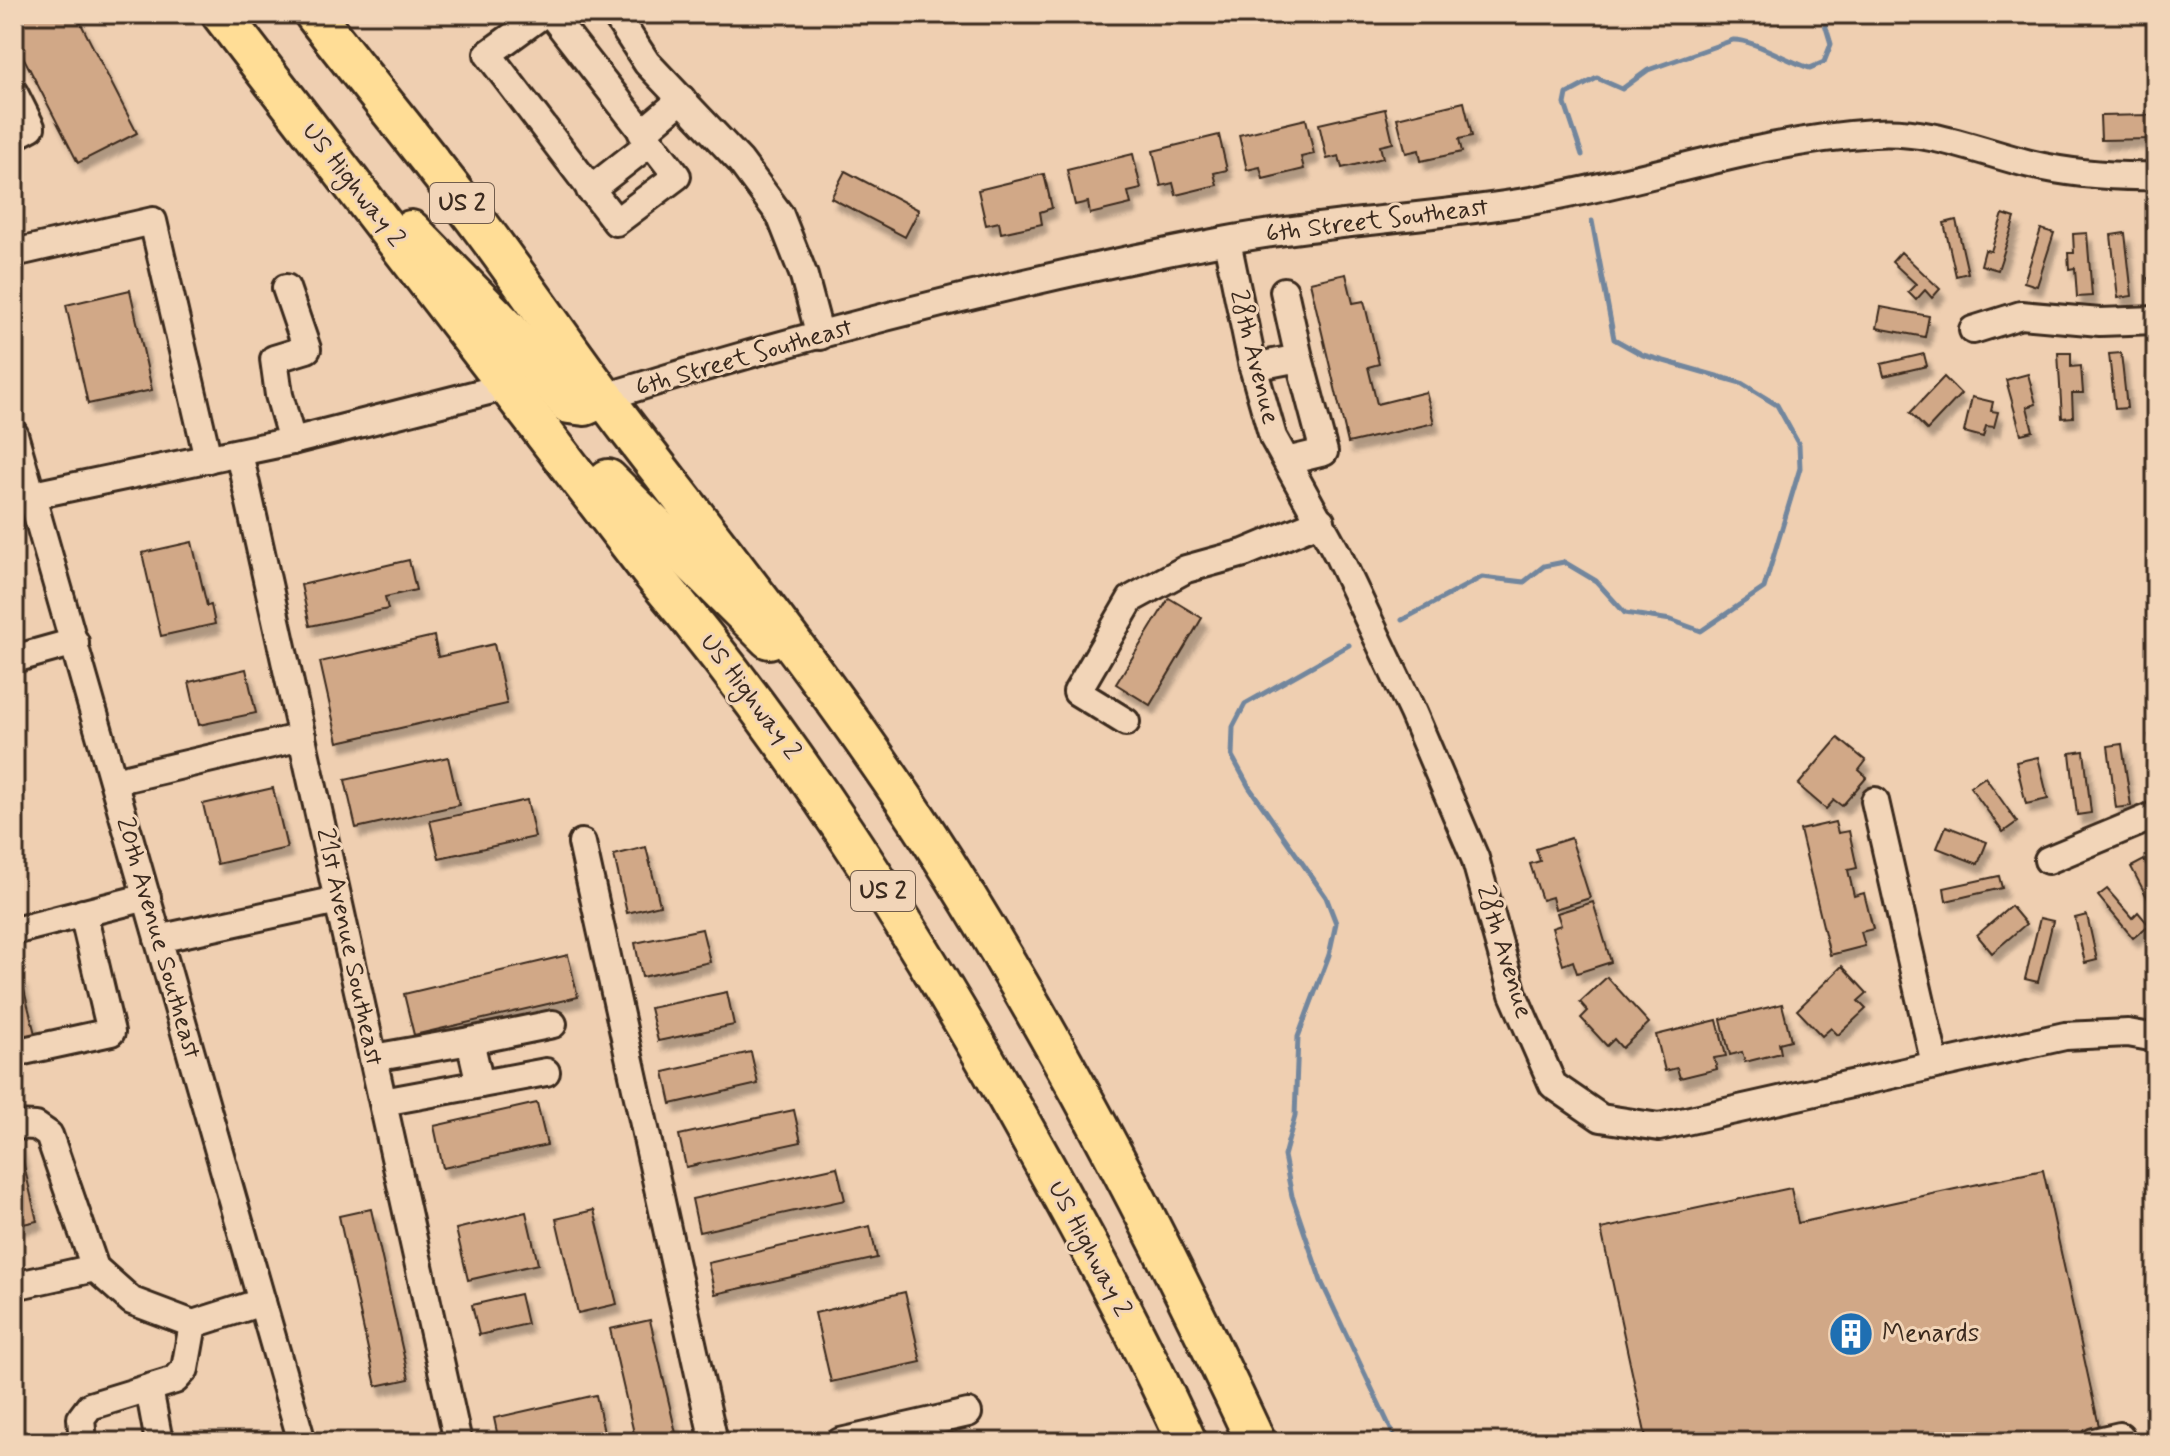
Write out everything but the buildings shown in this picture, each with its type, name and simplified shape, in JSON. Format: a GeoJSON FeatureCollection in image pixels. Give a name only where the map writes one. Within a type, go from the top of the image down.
{"type":"FeatureCollection","features":[{"type":"Feature","properties":{"kind":"highway","name":"US Highway 2"},"geometry":{"type":"LineString","coordinates":[[221,14],[650,571],[713,645],[811,778],[973,1039],[1094,1255],[1187,1442]]}},
{"type":"Feature","properties":{"kind":"highway","name":"US 2"},"geometry":{"type":"LineString","coordinates":[[314,14],[483,229],[605,397],[834,698],[963,891],[1098,1120],[1177,1272],[1255,1434]]}},
{"type":"Feature","properties":{"kind":"highway"},"geometry":{"type":"LineString","coordinates":[[290,104],[487,307],[569,404],[585,406],[605,397]]}},
{"type":"Feature","properties":{"kind":"highway"},"geometry":{"type":"LineString","coordinates":[[508,386],[523,385],[538,395],[633,508],[834,698]]}},
{"type":"Feature","properties":{"kind":"highway"},"geometry":{"type":"LineString","coordinates":[[1094,1255],[1164,1442]]}},
{"type":"Feature","properties":{"kind":"street"},"geometry":{"type":"LineString","coordinates":[[615,14],[647,63],[740,161],[780,215],[804,276],[820,336]]}},
{"type":"Feature","properties":{"kind":"street"},"geometry":{"type":"LineString","coordinates":[[558,17],[646,138],[677,176],[616,222],[488,54],[558,17]]}},
{"type":"Feature","properties":{"kind":"street"},"geometry":{"type":"LineString","coordinates":[[14,93],[31,127],[14,136]]}},
{"type":"Feature","properties":{"kind":"street"},"geometry":{"type":"LineString","coordinates":[[590,190],[646,138],[682,99]]}},
{"type":"Feature","properties":{"kind":"street","name":"6th Street Southeast"},"geometry":{"type":"LineString","coordinates":[[605,397],[820,336],[1073,272],[1227,241],[1535,200],[1807,142],[1878,132],[1957,141],[2029,164],[2105,177],[2156,176]]}},
{"type":"Feature","properties":{"kind":"street"},"geometry":{"type":"LineString","coordinates":[[14,253],[153,221],[208,459]]}},
{"type":"Feature","properties":{"kind":"street","name":"28th Avenue"},"geometry":{"type":"LineString","coordinates":[[1227,241],[1253,367],[1273,437],[1321,521],[1413,713],[1475,858],[1513,994],[1553,1085],[1601,1118],[1659,1127],[2065,1036],[2128,1033],[2156,1038]]}},
{"type":"Feature","properties":{"kind":"street"},"geometry":{"type":"LineString","coordinates":[[286,288],[307,349],[274,359],[279,395],[292,441]]}},
{"type":"Feature","properties":{"kind":"street"},"geometry":{"type":"LineString","coordinates":[[1284,291],[1324,452],[1287,461]]}},
{"type":"Feature","properties":{"kind":"street"},"geometry":{"type":"LineString","coordinates":[[1973,330],[2021,315],[2100,322],[2156,320]]}},
{"type":"Feature","properties":{"kind":"street"},"geometry":{"type":"LineString","coordinates":[[1253,367],[1299,358]]}},
{"type":"Feature","properties":{"kind":"street"},"geometry":{"type":"LineString","coordinates":[[24,497],[292,441],[508,386]]}},
{"type":"Feature","properties":{"kind":"street","name":"20th Avenue Southeast"},"geometry":{"type":"LineString","coordinates":[[14,434],[24,497],[75,642],[302,1442]]}},
{"type":"Feature","properties":{"kind":"street","name":"21st Avenue Southeast"},"geometry":{"type":"LineString","coordinates":[[239,453],[458,1442]]}},
{"type":"Feature","properties":{"kind":"street"},"geometry":{"type":"LineString","coordinates":[[1126,722],[1077,692],[1131,599],[1186,569],[1244,553],[1321,521]]}},
{"type":"Feature","properties":{"kind":"street"},"geometry":{"type":"LineString","coordinates":[[14,659],[75,642]]}},
{"type":"Feature","properties":{"kind":"street"},"geometry":{"type":"LineString","coordinates":[[114,781],[302,737]]}},
{"type":"Feature","properties":{"kind":"street"},"geometry":{"type":"LineString","coordinates":[[1875,801],[1935,1064]]}},
{"type":"Feature","properties":{"kind":"street"},"geometry":{"type":"LineString","coordinates":[[2048,860],[2156,815]]}},
{"type":"Feature","properties":{"kind":"street"},"geometry":{"type":"LineString","coordinates":[[582,843],[714,1442]]}},
{"type":"Feature","properties":{"kind":"street"},"geometry":{"type":"LineString","coordinates":[[14,931],[147,897]]}},
{"type":"Feature","properties":{"kind":"street"},"geometry":{"type":"LineString","coordinates":[[158,939],[338,900]]}},
{"type":"Feature","properties":{"kind":"street"},"geometry":{"type":"LineString","coordinates":[[14,1053],[111,1032],[83,913]]}},
{"type":"Feature","properties":{"kind":"street"},"geometry":{"type":"LineString","coordinates":[[373,1058],[553,1024]]}},
{"type":"Feature","properties":{"kind":"street"},"geometry":{"type":"LineString","coordinates":[[470,1041],[480,1084]]}},
{"type":"Feature","properties":{"kind":"street"},"geometry":{"type":"LineString","coordinates":[[383,1102],[546,1072]]}},
{"type":"Feature","properties":{"kind":"street"},"geometry":{"type":"LineString","coordinates":[[14,1125],[36,1126],[55,1146],[81,1236],[95,1268],[132,1301],[193,1324],[262,1302]]}},
{"type":"Feature","properties":{"kind":"street"},"geometry":{"type":"LineString","coordinates":[[14,1286],[95,1268]]}},
{"type":"Feature","properties":{"kind":"street"},"geometry":{"type":"LineString","coordinates":[[83,1442],[81,1418],[90,1406],[175,1380],[185,1369],[193,1324]]}},
{"type":"Feature","properties":{"kind":"street"},"geometry":{"type":"LineString","coordinates":[[149,1388],[159,1442]]}},
{"type":"Feature","properties":{"kind":"street"},"geometry":{"type":"LineString","coordinates":[[840,1442],[968,1413]]}},
{"type":"Feature","properties":{"kind":"street"},"geometry":{"type":"LineString","coordinates":[[2094,1442],[2121,1439]]}},
{"type":"Feature","properties":{"kind":"waterway"},"geometry":{"type":"LineString","coordinates":[[1582,155],[1565,104],[1567,94],[1597,78],[1622,89],[1648,70],[1733,40],[1750,43],[1810,68],[1824,62],[1831,44],[1822,14]]}},
{"type":"Feature","properties":{"kind":"waterway"},"geometry":{"type":"LineString","coordinates":[[1402,620],[1482,577],[1524,582],[1544,566],[1564,562],[1596,581],[1625,613],[1671,620],[1701,631],[1764,588],[1800,468],[1799,445],[1777,405],[1741,383],[1643,355],[1614,339],[1592,221]]}},
{"type":"Feature","properties":{"kind":"waterway"},"geometry":{"type":"LineString","coordinates":[[1349,645],[1245,704],[1233,727],[1232,756],[1249,787],[1326,897],[1336,923],[1329,955],[1298,1037],[1295,1116],[1284,1156],[1292,1196],[1321,1281],[1397,1442]]}},
{"type":"Feature","properties":{"kind":"place","name":"Menards"},"geometry":{"type":"Point","coordinates":[1851,1334]}}]}
